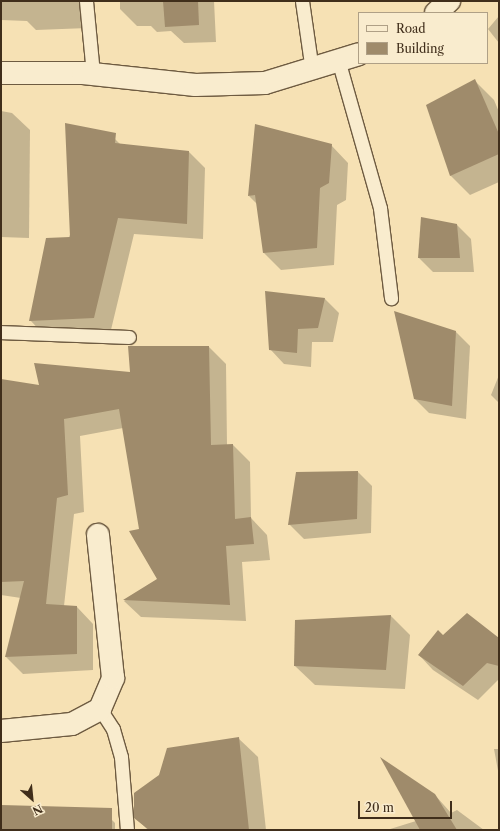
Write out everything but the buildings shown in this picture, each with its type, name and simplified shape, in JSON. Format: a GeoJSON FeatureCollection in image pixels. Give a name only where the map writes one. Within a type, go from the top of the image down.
{"type":"FeatureCollection","features":[{"type":"Feature","properties":{"kind":"street"},"geometry":{"type":"LineString","coordinates":[[437,12],[449,1]]}},
{"type":"Feature","properties":{"kind":"street"},"geometry":{"type":"LineString","coordinates":[[1,73],[93,74],[195,85],[265,83],[339,63],[358,54]]}},
{"type":"Feature","properties":{"kind":"street"},"geometry":{"type":"LineString","coordinates":[[1,730],[72,724],[100,709],[113,678],[98,535]]}},
{"type":"Feature","properties":{"kind":"lane"},"geometry":{"type":"LineString","coordinates":[[86,1],[93,74]]}},
{"type":"Feature","properties":{"kind":"lane"},"geometry":{"type":"LineString","coordinates":[[302,1],[312,70]]}},
{"type":"Feature","properties":{"kind":"lane"},"geometry":{"type":"LineString","coordinates":[[339,63],[375,185],[391,298]]}},
{"type":"Feature","properties":{"kind":"lane"},"geometry":{"type":"LineString","coordinates":[[1,332],[129,337]]}},
{"type":"Feature","properties":{"kind":"lane"},"geometry":{"type":"LineString","coordinates":[[100,709],[113,729],[121,757],[127,830]]}}]}
